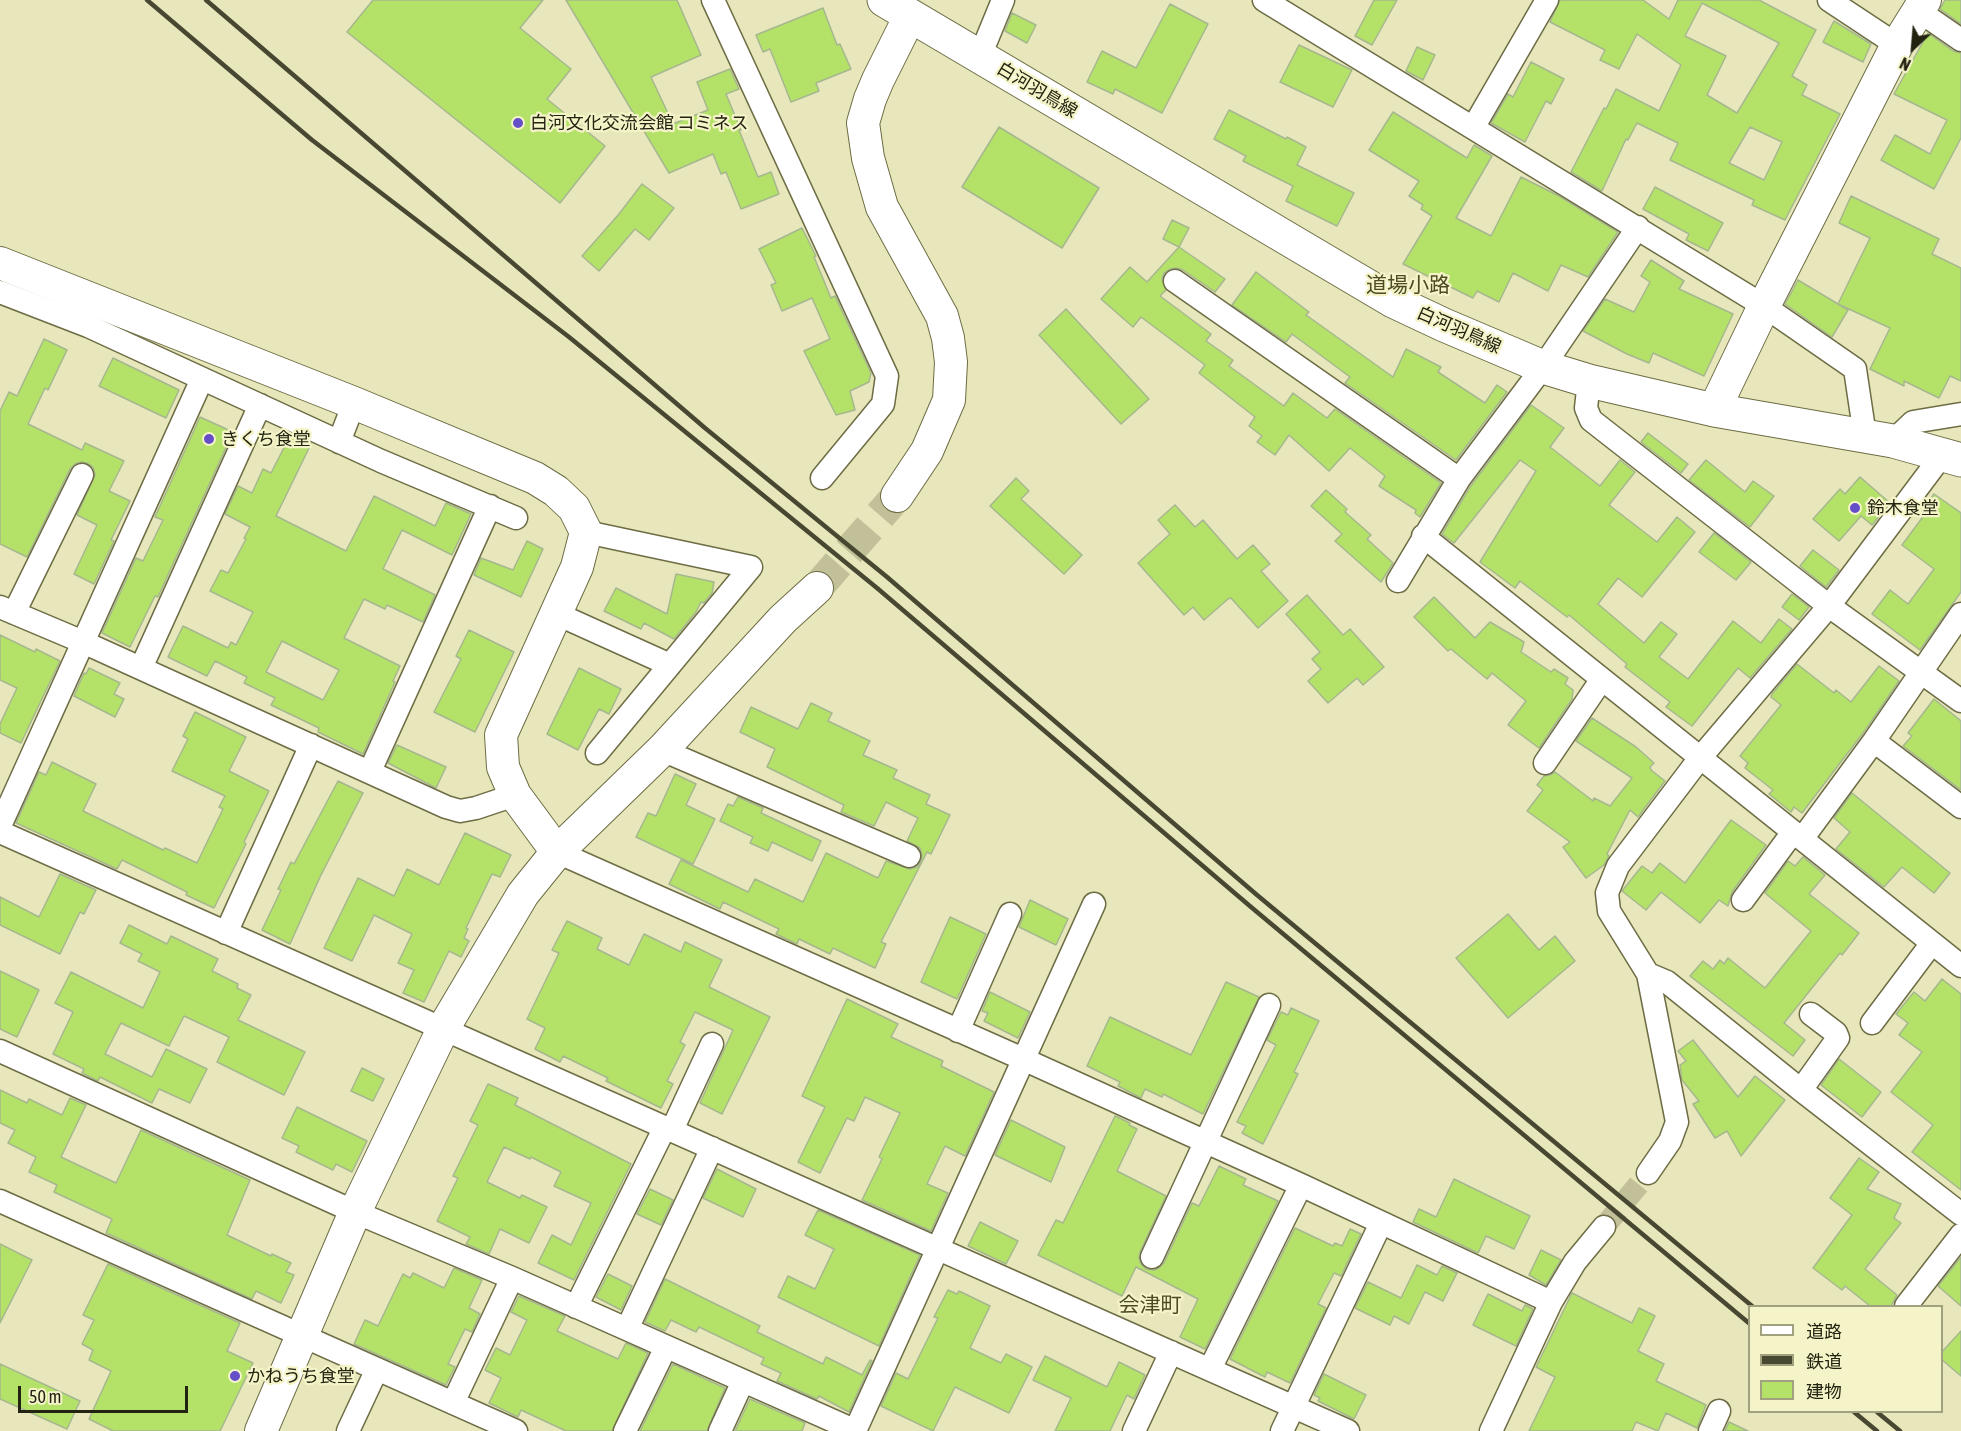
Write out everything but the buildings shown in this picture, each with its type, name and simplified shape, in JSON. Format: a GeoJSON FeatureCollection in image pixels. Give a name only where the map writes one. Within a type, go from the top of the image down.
{"type":"FeatureCollection","features":[{"type":"Feature","properties":{"kind":"main road","name":"白河羽鳥線"},"geometry":{"type":"LineString","coordinates":[[897,8],[1393,301],[1444,325],[1543,366],[1589,381],[1714,410],[1879,438],[1952,457]]}},
{"type":"Feature","properties":{"kind":"street"},"geometry":{"type":"LineString","coordinates":[[713,0],[887,376],[883,404],[822,478]]}},
{"type":"Feature","properties":{"kind":"street"},"geometry":{"type":"LineString","coordinates":[[980,56],[1003,0]]}},
{"type":"Feature","properties":{"kind":"street"},"geometry":{"type":"LineString","coordinates":[[1264,0],[1638,227],[1764,306],[1855,369],[1879,438],[1913,422],[1961,414]]}},
{"type":"Feature","properties":{"kind":"street"},"geometry":{"type":"LineString","coordinates":[[1473,128],[1547,0]]}},
{"type":"Feature","properties":{"kind":"street"},"geometry":{"type":"LineString","coordinates":[[1829,0],[1897,45]]}},
{"type":"Feature","properties":{"kind":"street"},"geometry":{"type":"LineString","coordinates":[[1714,410],[1764,306],[1897,45],[1922,5],[1961,40]]}},
{"type":"Feature","properties":{"kind":"street"},"geometry":{"type":"LineString","coordinates":[[897,8],[878,80],[863,123],[868,158],[882,207],[942,316],[951,362],[949,400],[927,451],[897,496]]}},
{"type":"Feature","properties":{"kind":"street"},"geometry":{"type":"LineString","coordinates":[[1398,580],[1459,479],[1543,366],[1638,227]]}},
{"type":"Feature","properties":{"kind":"street"},"geometry":{"type":"LineString","coordinates":[[0,263],[354,403],[535,478],[556,491],[574,508],[586,532],[577,567],[501,735],[503,767],[514,795],[557,852],[1023,1059],[1551,1302]]}},
{"type":"Feature","properties":{"kind":"street"},"geometry":{"type":"LineString","coordinates":[[1175,281],[1459,479]]}},
{"type":"Feature","properties":{"kind":"street"},"geometry":{"type":"LineString","coordinates":[[0,292],[88,326],[339,441],[516,518]]}},
{"type":"Feature","properties":{"kind":"street"},"geometry":{"type":"LineString","coordinates":[[0,826],[202,379]]}},
{"type":"Feature","properties":{"kind":"street"},"geometry":{"type":"LineString","coordinates":[[1589,381],[1586,408],[1591,420],[1828,606],[1961,701]]}},
{"type":"Feature","properties":{"kind":"street"},"geometry":{"type":"LineString","coordinates":[[339,441],[354,403]]}},
{"type":"Feature","properties":{"kind":"street"},"geometry":{"type":"LineString","coordinates":[[141,668],[260,405]]}},
{"type":"Feature","properties":{"kind":"street"},"geometry":{"type":"LineString","coordinates":[[1648,1173],[1670,1141],[1677,1122],[1648,974],[1609,911],[1606,893],[1618,866],[1700,758],[1952,457]]}},
{"type":"Feature","properties":{"kind":"street"},"geometry":{"type":"LineString","coordinates":[[82,475],[7,610],[141,668],[446,807],[460,811],[514,795]]}},
{"type":"Feature","properties":{"kind":"street"},"geometry":{"type":"LineString","coordinates":[[370,771],[490,506]]}},
{"type":"Feature","properties":{"kind":"street"},"geometry":{"type":"LineString","coordinates":[[586,532],[751,567],[597,753]]}},
{"type":"Feature","properties":{"kind":"street"},"geometry":{"type":"LineString","coordinates":[[1423,536],[1961,966]]}},
{"type":"Feature","properties":{"kind":"street"},"geometry":{"type":"LineString","coordinates":[[261,1431],[355,1212],[443,1029],[523,894],[557,852],[662,750],[783,619],[817,588]]}},
{"type":"Feature","properties":{"kind":"street"},"geometry":{"type":"LineString","coordinates":[[557,614],[670,665]]}},
{"type":"Feature","properties":{"kind":"street"},"geometry":{"type":"LineString","coordinates":[[1743,900],[1874,741],[1961,614]]}},
{"type":"Feature","properties":{"kind":"street"},"geometry":{"type":"LineString","coordinates":[[1545,763],[1602,679]]}},
{"type":"Feature","properties":{"kind":"street"},"geometry":{"type":"LineString","coordinates":[[1874,741],[1961,807]]}},
{"type":"Feature","properties":{"kind":"street"},"geometry":{"type":"LineString","coordinates":[[226,933],[311,745]]}},
{"type":"Feature","properties":{"kind":"street"},"geometry":{"type":"LineString","coordinates":[[662,750],[909,856]]}},
{"type":"Feature","properties":{"kind":"street"},"geometry":{"type":"LineString","coordinates":[[0,832],[1348,1431]]}},
{"type":"Feature","properties":{"kind":"street"},"geometry":{"type":"LineString","coordinates":[[0,1052],[355,1212],[512,1278],[856,1431],[1094,904]]}},
{"type":"Feature","properties":{"kind":"street"},"geometry":{"type":"LineString","coordinates":[[958,1032],[1010,914]]}},
{"type":"Feature","properties":{"kind":"street"},"geometry":{"type":"LineString","coordinates":[[1872,1023],[1932,943]]}},
{"type":"Feature","properties":{"kind":"street"},"geometry":{"type":"LineString","coordinates":[[1648,974],[1667,982],[1961,1214]]}},
{"type":"Feature","properties":{"kind":"street"},"geometry":{"type":"LineString","coordinates":[[1152,1257],[1269,1005]]}},
{"type":"Feature","properties":{"kind":"street"},"geometry":{"type":"LineString","coordinates":[[1801,1090],[1838,1038],[1836,1033],[1811,1014]]}},
{"type":"Feature","properties":{"kind":"street"},"geometry":{"type":"LineString","coordinates":[[576,1307],[712,1044]]}},
{"type":"Feature","properties":{"kind":"street"},"geometry":{"type":"LineString","coordinates":[[627,1329],[712,1148]]}},
{"type":"Feature","properties":{"kind":"street"},"geometry":{"type":"LineString","coordinates":[[1210,1369],[1301,1185]]}},
{"type":"Feature","properties":{"kind":"street"},"geometry":{"type":"LineString","coordinates":[[0,1201],[516,1431]]}},
{"type":"Feature","properties":{"kind":"street"},"geometry":{"type":"LineString","coordinates":[[1282,1431],[1381,1223]]}},
{"type":"Feature","properties":{"kind":"street"},"geometry":{"type":"LineString","coordinates":[[1491,1431],[1551,1302],[1575,1262],[1604,1227]]}},
{"type":"Feature","properties":{"kind":"street"},"geometry":{"type":"LineString","coordinates":[[1907,1305],[1961,1235]]}},
{"type":"Feature","properties":{"kind":"street"},"geometry":{"type":"LineString","coordinates":[[453,1403],[512,1278]]}},
{"type":"Feature","properties":{"kind":"street"},"geometry":{"type":"LineString","coordinates":[[625,1431],[666,1347]]}},
{"type":"Feature","properties":{"kind":"street"},"geometry":{"type":"LineString","coordinates":[[1134,1431],[1171,1352]]}},
{"type":"Feature","properties":{"kind":"street"},"geometry":{"type":"LineString","coordinates":[[348,1431],[377,1369]]}},
{"type":"Feature","properties":{"kind":"street"},"geometry":{"type":"LineString","coordinates":[[720,1431],[743,1381]]}},
{"type":"Feature","properties":{"kind":"tunnel"},"geometry":{"type":"LineString","coordinates":[[817,588],[897,496]]}},
{"type":"Feature","properties":{"kind":"tunnel"},"geometry":{"type":"LineString","coordinates":[[1604,1227],[1648,1173]]}},
{"type":"Feature","properties":{"kind":"railway"},"geometry":{"type":"LineString","coordinates":[[147,0],[312,140],[569,337],[877,588],[1251,907],[1748,1322]]}},
{"type":"Feature","properties":{"kind":"railway"},"geometry":{"type":"LineString","coordinates":[[206,0],[705,428],[887,577],[1257,895],[1751,1305]]}},
{"type":"Feature","properties":{"kind":"railway"},"geometry":{"type":"LineString","coordinates":[[1855,1413],[1877,1431]]}},
{"type":"Feature","properties":{"kind":"railway"},"geometry":{"type":"LineString","coordinates":[[1878,1413],[1900,1431]]}},
{"type":"Feature","properties":{"kind":"place","name":"白河文化交流会館 コミネス"},"geometry":{"type":"Point","coordinates":[518,123]}},
{"type":"Feature","properties":{"kind":"place","name":"きくち食堂"},"geometry":{"type":"Point","coordinates":[209,439]}},
{"type":"Feature","properties":{"kind":"place","name":"鈴木食堂"},"geometry":{"type":"Point","coordinates":[1855,508]}},
{"type":"Feature","properties":{"kind":"place","name":"かねうち食堂"},"geometry":{"type":"Point","coordinates":[235,1376]}},
{"type":"Feature","properties":{"kind":"district","name":"道場小路"},"geometry":{"type":"Point","coordinates":[1408,285]}},
{"type":"Feature","properties":{"kind":"district","name":"会津町"},"geometry":{"type":"Point","coordinates":[1150,1305]}}]}
